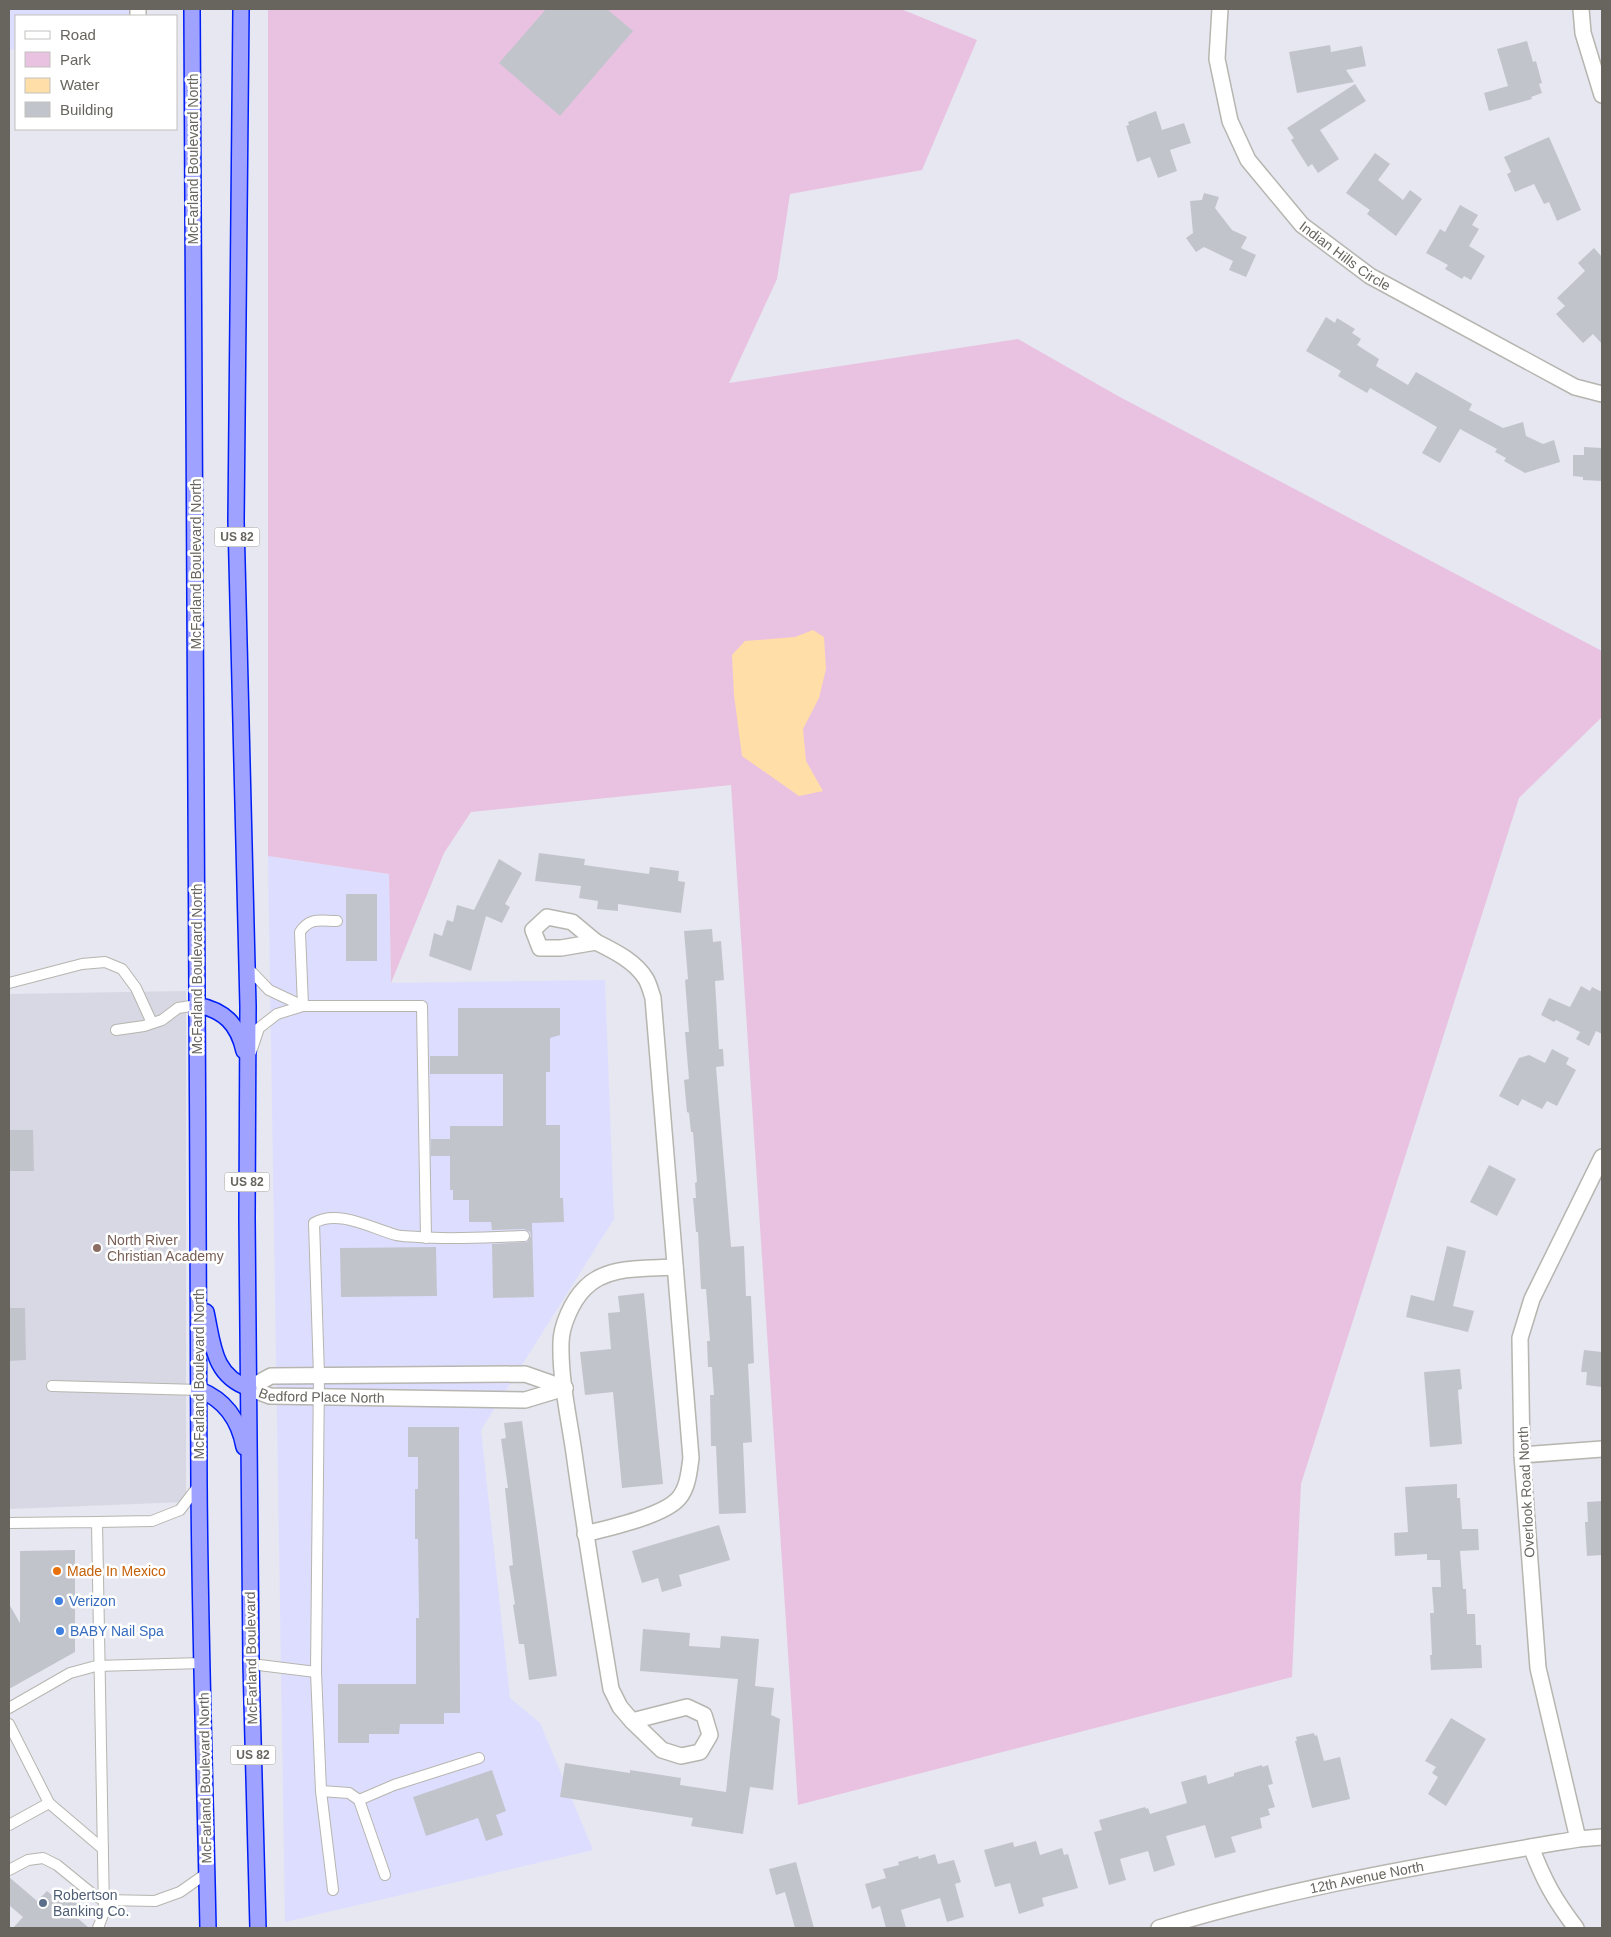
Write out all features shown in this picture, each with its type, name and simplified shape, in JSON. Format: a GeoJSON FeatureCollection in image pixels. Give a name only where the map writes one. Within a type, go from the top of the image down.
{"type":"FeatureCollection","features":[{"type":"Feature","properties":{"kind":"highway","name":"McFarland Boulevard North"},"geometry":{"type":"LineString","coordinates":[[192,9],[199,1484],[208,1928]]}},
{"type":"Feature","properties":{"kind":"highway","name":"US 82"},"geometry":{"type":"LineString","coordinates":[[241,9],[236,521],[248,1064],[250,1478]]}},
{"type":"Feature","properties":{"kind":"highway"},"geometry":{"type":"LineString","coordinates":[[197,1005],[212,1008],[230,1021],[242,1040],[248,1064]]}},
{"type":"Feature","properties":{"kind":"highway"},"geometry":{"type":"LineString","coordinates":[[199,1279],[217,1361],[229,1378],[249,1388]]}},
{"type":"Feature","properties":{"kind":"highway"},"geometry":{"type":"LineString","coordinates":[[200,1390],[220,1401],[234,1418],[242,1440],[250,1478]]}},
{"type":"Feature","properties":{"kind":"highway","name":"McFarland Boulevard"},"geometry":{"type":"LineString","coordinates":[[250,1478],[250,1664],[258,1928]]}},
{"type":"Feature","properties":{"kind":"street","name":"Indian Hills Circle"},"geometry":{"type":"LineString","coordinates":[[1220,9],[1217,59],[1230,121],[1248,160],[1302,225],[1370,276],[1575,387],[1602,394]]}},
{"type":"Feature","properties":{"kind":"street"},"geometry":{"type":"LineString","coordinates":[[1581,9],[1583,33],[1602,95]]}},
{"type":"Feature","properties":{"kind":"street"},"geometry":{"type":"LineString","coordinates":[[585,1534],[662,1510],[678,1498],[688,1480],[690,1458],[652,998],[647,980],[634,964],[596,942]]}},
{"type":"Feature","properties":{"kind":"street","name":"Overlook Road North"},"geometry":{"type":"LineString","coordinates":[[1578,1839],[1538,1668],[1522,1455],[1520,1338],[1532,1299],[1602,1157]]}},
{"type":"Feature","properties":{"kind":"street"},"geometry":{"type":"LineString","coordinates":[[632,1722],[687,1706],[704,1715],[710,1735],[700,1752],[681,1756],[662,1750],[632,1722],[620,1707],[611,1689],[585,1534],[565,1388],[561,1342],[572,1306],[584,1289],[602,1275],[623,1271],[674,1267]]}},
{"type":"Feature","properties":{"kind":"street","name":"Bedford Place North"},"geometry":{"type":"LineString","coordinates":[[249,1388],[271,1376],[526,1374],[565,1388]]}},
{"type":"Feature","properties":{"kind":"street","name":"Bedford Place North"},"geometry":{"type":"LineString","coordinates":[[249,1388],[270,1396],[525,1400],[565,1388]]}},
{"type":"Feature","properties":{"kind":"street"},"geometry":{"type":"LineString","coordinates":[[1522,1455],[1602,1449]]}},
{"type":"Feature","properties":{"kind":"street","name":"12th Avenue North"},"geometry":{"type":"LineString","coordinates":[[1159,1928],[1265,1900],[1368,1876],[1578,1839],[1602,1837]]}},
{"type":"Feature","properties":{"kind":"street"},"geometry":{"type":"LineString","coordinates":[[1531,1847],[1552,1894],[1576,1928]]}},
{"type":"Feature","properties":{"kind":"lane"},"geometry":{"type":"LineString","coordinates":[[303,1006],[300,932],[306,924],[313,921],[337,921]]}},
{"type":"Feature","properties":{"kind":"lane"},"geometry":{"type":"LineString","coordinates":[[9,983],[82,964],[105,962],[122,969],[136,988],[152,1023]]}},
{"type":"Feature","properties":{"kind":"lane"},"geometry":{"type":"LineString","coordinates":[[246,967],[269,990],[303,1006]]}},
{"type":"Feature","properties":{"kind":"lane"},"geometry":{"type":"LineString","coordinates":[[116,1030],[162,1020],[178,1008],[197,1005]]}},
{"type":"Feature","properties":{"kind":"lane"},"geometry":{"type":"LineString","coordinates":[[248,1064],[259,1028],[277,1014],[303,1006],[422,1006],[426,1238]]}},
{"type":"Feature","properties":{"kind":"lane"},"geometry":{"type":"LineString","coordinates":[[333,1890],[320,1792],[316,1672],[319,1375],[314,1223],[322,1219],[338,1218],[367,1224],[397,1235],[426,1238],[524,1236]]}},
{"type":"Feature","properties":{"kind":"lane"},"geometry":{"type":"LineString","coordinates":[[52,1386],[200,1390]]}},
{"type":"Feature","properties":{"kind":"lane"},"geometry":{"type":"LineString","coordinates":[[9,1523],[152,1521],[180,1510],[199,1484]]}},
{"type":"Feature","properties":{"kind":"lane"},"geometry":{"type":"LineString","coordinates":[[96,1522],[104,1900],[104,1912],[98,1928]]}},
{"type":"Feature","properties":{"kind":"lane"},"geometry":{"type":"LineString","coordinates":[[9,1708],[70,1673],[99,1666],[202,1663]]}},
{"type":"Feature","properties":{"kind":"lane"},"geometry":{"type":"LineString","coordinates":[[250,1664],[316,1672]]}},
{"type":"Feature","properties":{"kind":"lane"},"geometry":{"type":"LineString","coordinates":[[9,1724],[49,1803],[103,1849]]}},
{"type":"Feature","properties":{"kind":"lane"},"geometry":{"type":"LineString","coordinates":[[359,1800],[394,1785],[479,1758]]}},
{"type":"Feature","properties":{"kind":"lane"},"geometry":{"type":"LineString","coordinates":[[320,1792],[349,1793],[359,1800],[384,1875]]}},
{"type":"Feature","properties":{"kind":"lane"},"geometry":{"type":"LineString","coordinates":[[9,1825],[49,1803]]}},
{"type":"Feature","properties":{"kind":"lane"},"geometry":{"type":"LineString","coordinates":[[9,1870],[28,1860],[43,1858],[57,1864],[95,1896],[104,1900],[155,1901],[180,1892],[207,1873]]}},
{"type":"Feature","properties":{"kind":"shaded area"},"geometry":{"type":"Polygon","coordinates":[[[9,9],[141,9],[140,15],[15,15],[15,50],[9,49],[9,9]]]}},
{"type":"Feature","properties":{"kind":"shaded area"},"geometry":{"type":"Polygon","coordinates":[[[268,856],[389,874],[391,983],[605,980],[614,1219],[481,1430],[510,1698],[540,1723],[593,1850],[285,1922],[268,856]]]}},
{"type":"Feature","properties":{"kind":"shaded area","name":"North River Christian Academy"},"geometry":{"type":"Polygon","coordinates":[[[186,991],[186,1502],[9,1509],[9,994],[186,991]]]}},
{"type":"Feature","properties":{"kind":"green space"},"geometry":{"type":"Polygon","coordinates":[[[268,9],[901,9],[977,40],[922,170],[790,194],[777,279],[729,383],[1018,339],[1118,396],[1602,651],[1602,717],[1519,798],[1301,1484],[1292,1677],[798,1805],[731,785],[471,812],[444,853],[391,983],[389,874],[268,856],[268,9]]]}},
{"type":"Feature","properties":{"kind":"water"},"geometry":{"type":"Polygon","coordinates":[[[813,630],[824,637],[826,669],[819,698],[803,729],[806,761],[823,791],[799,796],[742,756],[734,695],[732,655],[745,641],[795,637],[813,630]]]}},
{"type":"Feature","properties":{"kind":"building"},"geometry":{"type":"Polygon","coordinates":[[[546,9],[607,9],[633,31],[560,116],[499,63],[546,9]]]}},
{"type":"Feature","properties":{"kind":"building"},"geometry":{"type":"Polygon","coordinates":[[[1527,41],[1533,62],[1536,61],[1542,83],[1539,84],[1542,93],[1531,97],[1532,99],[1489,111],[1484,93],[1508,86],[1497,49],[1527,41]]]}},
{"type":"Feature","properties":{"kind":"building"},"geometry":{"type":"Polygon","coordinates":[[[1330,45],[1331,52],[1362,46],[1366,66],[1346,70],[1354,82],[1297,93],[1289,52],[1330,45]]]}},
{"type":"Feature","properties":{"kind":"building"},"geometry":{"type":"Polygon","coordinates":[[[1355,84],[1366,101],[1320,130],[1339,159],[1318,173],[1312,164],[1308,167],[1291,140],[1294,138],[1287,128],[1355,84]]]}},
{"type":"Feature","properties":{"kind":"building"},"geometry":{"type":"Polygon","coordinates":[[[1156,111],[1162,130],[1184,123],[1191,143],[1170,150],[1177,171],[1158,178],[1150,157],[1137,162],[1126,126],[1129,125],[1128,122],[1156,111]]]}},
{"type":"Feature","properties":{"kind":"building"},"geometry":{"type":"Polygon","coordinates":[[[1549,137],[1581,210],[1557,221],[1549,202],[1544,204],[1534,184],[1515,192],[1507,174],[1511,172],[1504,157],[1549,137]]]}},
{"type":"Feature","properties":{"kind":"building"},"geometry":{"type":"Polygon","coordinates":[[[1375,153],[1390,164],[1378,180],[1403,200],[1410,190],[1422,199],[1396,236],[1367,214],[1370,210],[1346,193],[1375,153]]]}},
{"type":"Feature","properties":{"kind":"building"},"geometry":{"type":"Polygon","coordinates":[[[1204,193],[1219,197],[1215,208],[1232,230],[1247,237],[1241,248],[1256,255],[1246,277],[1229,270],[1233,261],[1204,247],[1196,252],[1186,238],[1193,233],[1190,201],[1202,200],[1204,193]]]}},
{"type":"Feature","properties":{"kind":"building"},"geometry":{"type":"Polygon","coordinates":[[[1460,205],[1478,215],[1472,225],[1479,229],[1469,246],[1485,256],[1471,280],[1464,276],[1462,279],[1445,269],[1448,265],[1426,253],[1440,229],[1445,232],[1460,205]]]}},
{"type":"Feature","properties":{"kind":"building"},"geometry":{"type":"Polygon","coordinates":[[[1594,248],[1602,257],[1602,344],[1593,334],[1583,343],[1556,314],[1565,306],[1557,298],[1585,271],[1578,263],[1594,248]]]}},
{"type":"Feature","properties":{"kind":"building"},"geometry":{"type":"Polygon","coordinates":[[[1326,317],[1335,323],[1337,318],[1355,329],[1352,333],[1361,339],[1357,345],[1379,359],[1376,366],[1408,385],[1416,372],[1472,404],[1469,410],[1503,428],[1523,422],[1526,436],[1543,444],[1554,440],[1560,462],[1525,473],[1504,461],[1506,458],[1495,452],[1497,449],[1460,429],[1440,463],[1422,453],[1437,427],[1370,388],[1367,393],[1338,376],[1341,371],[1306,351],[1326,317]]]}},
{"type":"Feature","properties":{"kind":"building"},"geometry":{"type":"Polygon","coordinates":[[[1584,447],[1602,448],[1602,481],[1583,480],[1583,477],[1573,476],[1573,455],[1584,455],[1584,447]]]}},
{"type":"Feature","properties":{"kind":"building"},"geometry":{"type":"Polygon","coordinates":[[[539,853],[585,859],[584,865],[649,874],[650,867],[679,871],[678,881],[685,882],[681,913],[618,904],[618,911],[597,909],[598,901],[579,898],[581,886],[535,881],[539,853]]]}},
{"type":"Feature","properties":{"kind":"building"},"geometry":{"type":"Polygon","coordinates":[[[499,859],[522,873],[505,904],[510,907],[502,923],[486,916],[471,971],[429,956],[434,933],[442,936],[447,920],[453,922],[457,905],[474,910],[499,859]]]}},
{"type":"Feature","properties":{"kind":"building"},"geometry":{"type":"Polygon","coordinates":[[[346,894],[377,894],[377,961],[346,961],[346,894]]]}},
{"type":"Feature","properties":{"kind":"building"},"geometry":{"type":"Polygon","coordinates":[[[712,929],[713,942],[721,941],[724,980],[715,981],[719,1049],[723,1049],[724,1066],[716,1067],[731,1247],[744,1246],[746,1296],[751,1296],[754,1363],[748,1364],[752,1442],[743,1443],[746,1513],[719,1514],[716,1446],[711,1446],[710,1395],[714,1395],[712,1367],[708,1367],[707,1341],[710,1341],[706,1289],[701,1289],[698,1232],[696,1232],[693,1198],[696,1198],[695,1183],[697,1182],[693,1132],[691,1132],[689,1113],[687,1112],[684,1080],[689,1079],[685,1032],[689,1032],[685,980],[688,979],[684,931],[712,929]]]}},
{"type":"Feature","properties":{"kind":"building"},"geometry":{"type":"Polygon","coordinates":[[[1581,986],[1590,991],[1592,987],[1602,992],[1602,1034],[1596,1031],[1589,1046],[1576,1039],[1580,1032],[1541,1015],[1549,998],[1570,1007],[1581,986]]]}},
{"type":"Feature","properties":{"kind":"building"},"geometry":{"type":"Polygon","coordinates":[[[458,1008],[560,1008],[560,1035],[550,1038],[550,1072],[546,1072],[546,1125],[560,1125],[560,1198],[563,1198],[564,1222],[532,1223],[534,1297],[493,1298],[492,1244],[527,1242],[531,1236],[530,1232],[524,1229],[492,1230],[491,1222],[469,1222],[469,1200],[453,1200],[453,1190],[450,1190],[450,1156],[431,1156],[431,1139],[450,1139],[450,1126],[503,1126],[503,1074],[430,1074],[430,1056],[458,1056],[458,1008]]]}},
{"type":"Feature","properties":{"kind":"building"},"geometry":{"type":"Polygon","coordinates":[[[1552,1049],[1569,1058],[1566,1064],[1576,1070],[1557,1106],[1547,1101],[1542,1109],[1522,1099],[1518,1106],[1499,1096],[1519,1058],[1529,1055],[1545,1063],[1552,1049]]]}},
{"type":"Feature","properties":{"kind":"building"},"geometry":{"type":"Polygon","coordinates":[[[9,1130],[33,1130],[34,1171],[9,1171],[9,1130]]]}},
{"type":"Feature","properties":{"kind":"building"},"geometry":{"type":"Polygon","coordinates":[[[1489,1165],[1516,1179],[1497,1216],[1470,1202],[1489,1165]]]}},
{"type":"Feature","properties":{"kind":"building"},"geometry":{"type":"Polygon","coordinates":[[[1447,1246],[1466,1251],[1453,1306],[1474,1311],[1468,1332],[1406,1317],[1411,1295],[1434,1301],[1447,1246]]]}},
{"type":"Feature","properties":{"kind":"building"},"geometry":{"type":"Polygon","coordinates":[[[436,1247],[437,1296],[341,1297],[340,1248],[436,1247]]]}},
{"type":"Feature","properties":{"kind":"building"},"geometry":{"type":"Polygon","coordinates":[[[644,1293],[663,1484],[622,1488],[613,1392],[585,1395],[580,1352],[611,1349],[608,1313],[620,1312],[618,1296],[644,1293]]]}},
{"type":"Feature","properties":{"kind":"building"},"geometry":{"type":"Polygon","coordinates":[[[9,1308],[25,1308],[26,1360],[9,1361],[9,1308]]]}},
{"type":"Feature","properties":{"kind":"building"},"geometry":{"type":"Polygon","coordinates":[[[1584,1350],[1602,1352],[1602,1387],[1586,1385],[1587,1372],[1581,1372],[1584,1350]]]}},
{"type":"Feature","properties":{"kind":"building"},"geometry":{"type":"Polygon","coordinates":[[[1460,1369],[1462,1389],[1458,1390],[1462,1444],[1430,1447],[1424,1372],[1460,1369]]]}},
{"type":"Feature","properties":{"kind":"building"},"geometry":{"type":"Polygon","coordinates":[[[522,1421],[557,1676],[529,1680],[524,1644],[519,1644],[513,1605],[515,1604],[509,1566],[513,1565],[505,1488],[508,1488],[501,1439],[506,1438],[504,1423],[522,1421]]]}},
{"type":"Feature","properties":{"kind":"building"},"geometry":{"type":"Polygon","coordinates":[[[408,1427],[459,1427],[460,1713],[444,1713],[444,1724],[400,1724],[399,1734],[369,1734],[369,1743],[338,1743],[338,1684],[416,1684],[416,1618],[419,1618],[418,1539],[415,1539],[415,1489],[418,1489],[418,1457],[408,1457],[408,1427]]]}},
{"type":"Feature","properties":{"kind":"building"},"geometry":{"type":"Polygon","coordinates":[[[1457,1484],[1457,1498],[1460,1498],[1462,1529],[1478,1529],[1479,1550],[1460,1551],[1463,1589],[1466,1589],[1467,1614],[1475,1614],[1476,1645],[1481,1645],[1482,1668],[1431,1670],[1430,1613],[1434,1613],[1432,1587],[1441,1587],[1440,1560],[1427,1560],[1427,1554],[1395,1556],[1394,1533],[1408,1532],[1405,1487],[1457,1484]]]}},
{"type":"Feature","properties":{"kind":"building"},"geometry":{"type":"Polygon","coordinates":[[[1602,1501],[1602,1555],[1587,1556],[1585,1522],[1588,1522],[1587,1502],[1602,1501]]]}},
{"type":"Feature","properties":{"kind":"building"},"geometry":{"type":"Polygon","coordinates":[[[719,1525],[730,1560],[679,1575],[682,1586],[662,1592],[658,1578],[642,1583],[632,1551],[719,1525]]]}},
{"type":"Feature","properties":{"kind":"building"},"geometry":{"type":"Polygon","coordinates":[[[75,1550],[75,1652],[9,1689],[9,1604],[20,1623],[20,1551],[75,1550]]]}},
{"type":"Feature","properties":{"kind":"building"},"geometry":{"type":"Polygon","coordinates":[[[643,1629],[690,1633],[689,1646],[720,1648],[721,1636],[759,1639],[755,1686],[774,1688],[771,1715],[780,1719],[773,1790],[750,1787],[743,1834],[691,1826],[693,1818],[560,1797],[565,1763],[630,1773],[630,1770],[681,1778],[680,1785],[726,1792],[738,1679],[640,1671],[643,1629]]]}},
{"type":"Feature","properties":{"kind":"building"},"geometry":{"type":"Polygon","coordinates":[[[1451,1718],[1486,1739],[1446,1806],[1428,1794],[1438,1777],[1432,1773],[1436,1767],[1425,1761],[1451,1718]]]}},
{"type":"Feature","properties":{"kind":"building"},"geometry":{"type":"Polygon","coordinates":[[[1314,1733],[1315,1736],[1317,1735],[1324,1761],[1340,1757],[1350,1799],[1312,1808],[1295,1741],[1297,1741],[1296,1737],[1314,1733]]]}},
{"type":"Feature","properties":{"kind":"building"},"geometry":{"type":"Polygon","coordinates":[[[1262,1765],[1262,1767],[1268,1765],[1273,1784],[1268,1785],[1275,1807],[1268,1809],[1270,1815],[1260,1818],[1262,1828],[1231,1837],[1236,1852],[1215,1858],[1205,1825],[1166,1836],[1175,1865],[1154,1872],[1148,1851],[1120,1859],[1126,1880],[1109,1885],[1094,1832],[1102,1830],[1099,1820],[1145,1807],[1146,1809],[1148,1808],[1150,1814],[1187,1803],[1181,1782],[1206,1775],[1208,1784],[1234,1776],[1234,1773],[1262,1765]]]}},
{"type":"Feature","properties":{"kind":"building"},"geometry":{"type":"Polygon","coordinates":[[[492,1770],[506,1811],[496,1815],[503,1835],[486,1841],[478,1818],[426,1836],[413,1797],[492,1770]]]}},
{"type":"Feature","properties":{"kind":"building"},"geometry":{"type":"Polygon","coordinates":[[[1036,1841],[1040,1855],[1062,1848],[1064,1855],[1068,1854],[1078,1888],[1042,1898],[1044,1906],[1019,1914],[1010,1883],[995,1887],[984,1850],[1013,1842],[1014,1847],[1036,1841]]]}},
{"type":"Feature","properties":{"kind":"building"},"geometry":{"type":"Polygon","coordinates":[[[935,1854],[938,1864],[954,1860],[961,1882],[955,1884],[964,1917],[947,1922],[940,1898],[901,1910],[906,1928],[886,1928],[880,1906],[872,1909],[865,1884],[886,1878],[883,1869],[899,1865],[898,1862],[918,1856],[919,1859],[935,1854]]]}},
{"type":"Feature","properties":{"kind":"building"},"geometry":{"type":"Polygon","coordinates":[[[796,1862],[814,1928],[795,1928],[785,1892],[776,1895],[769,1869],[796,1862]]]}},
{"type":"Feature","properties":{"kind":"building","name":"Robertson Banking Co."},"geometry":{"type":"Polygon","coordinates":[[[9,1877],[37,1901],[47,1891],[55,1898],[62,1890],[81,1907],[74,1915],[89,1928],[13,1928],[23,1917],[9,1905],[9,1877]]]}},
{"type":"Feature","properties":{"kind":"place","name":"North River Christian Academy"},"geometry":{"type":"Point","coordinates":[97,1248]}},
{"type":"Feature","properties":{"kind":"place","name":"Made In Mexico"},"geometry":{"type":"Point","coordinates":[57,1571]}},
{"type":"Feature","properties":{"kind":"place","name":"Verizon"},"geometry":{"type":"Point","coordinates":[59,1601]}},
{"type":"Feature","properties":{"kind":"place","name":"BABY Nail Spa"},"geometry":{"type":"Point","coordinates":[60,1631]}},
{"type":"Feature","properties":{"kind":"place","name":"Robertson Banking Co."},"geometry":{"type":"Point","coordinates":[43,1903]}}]}
